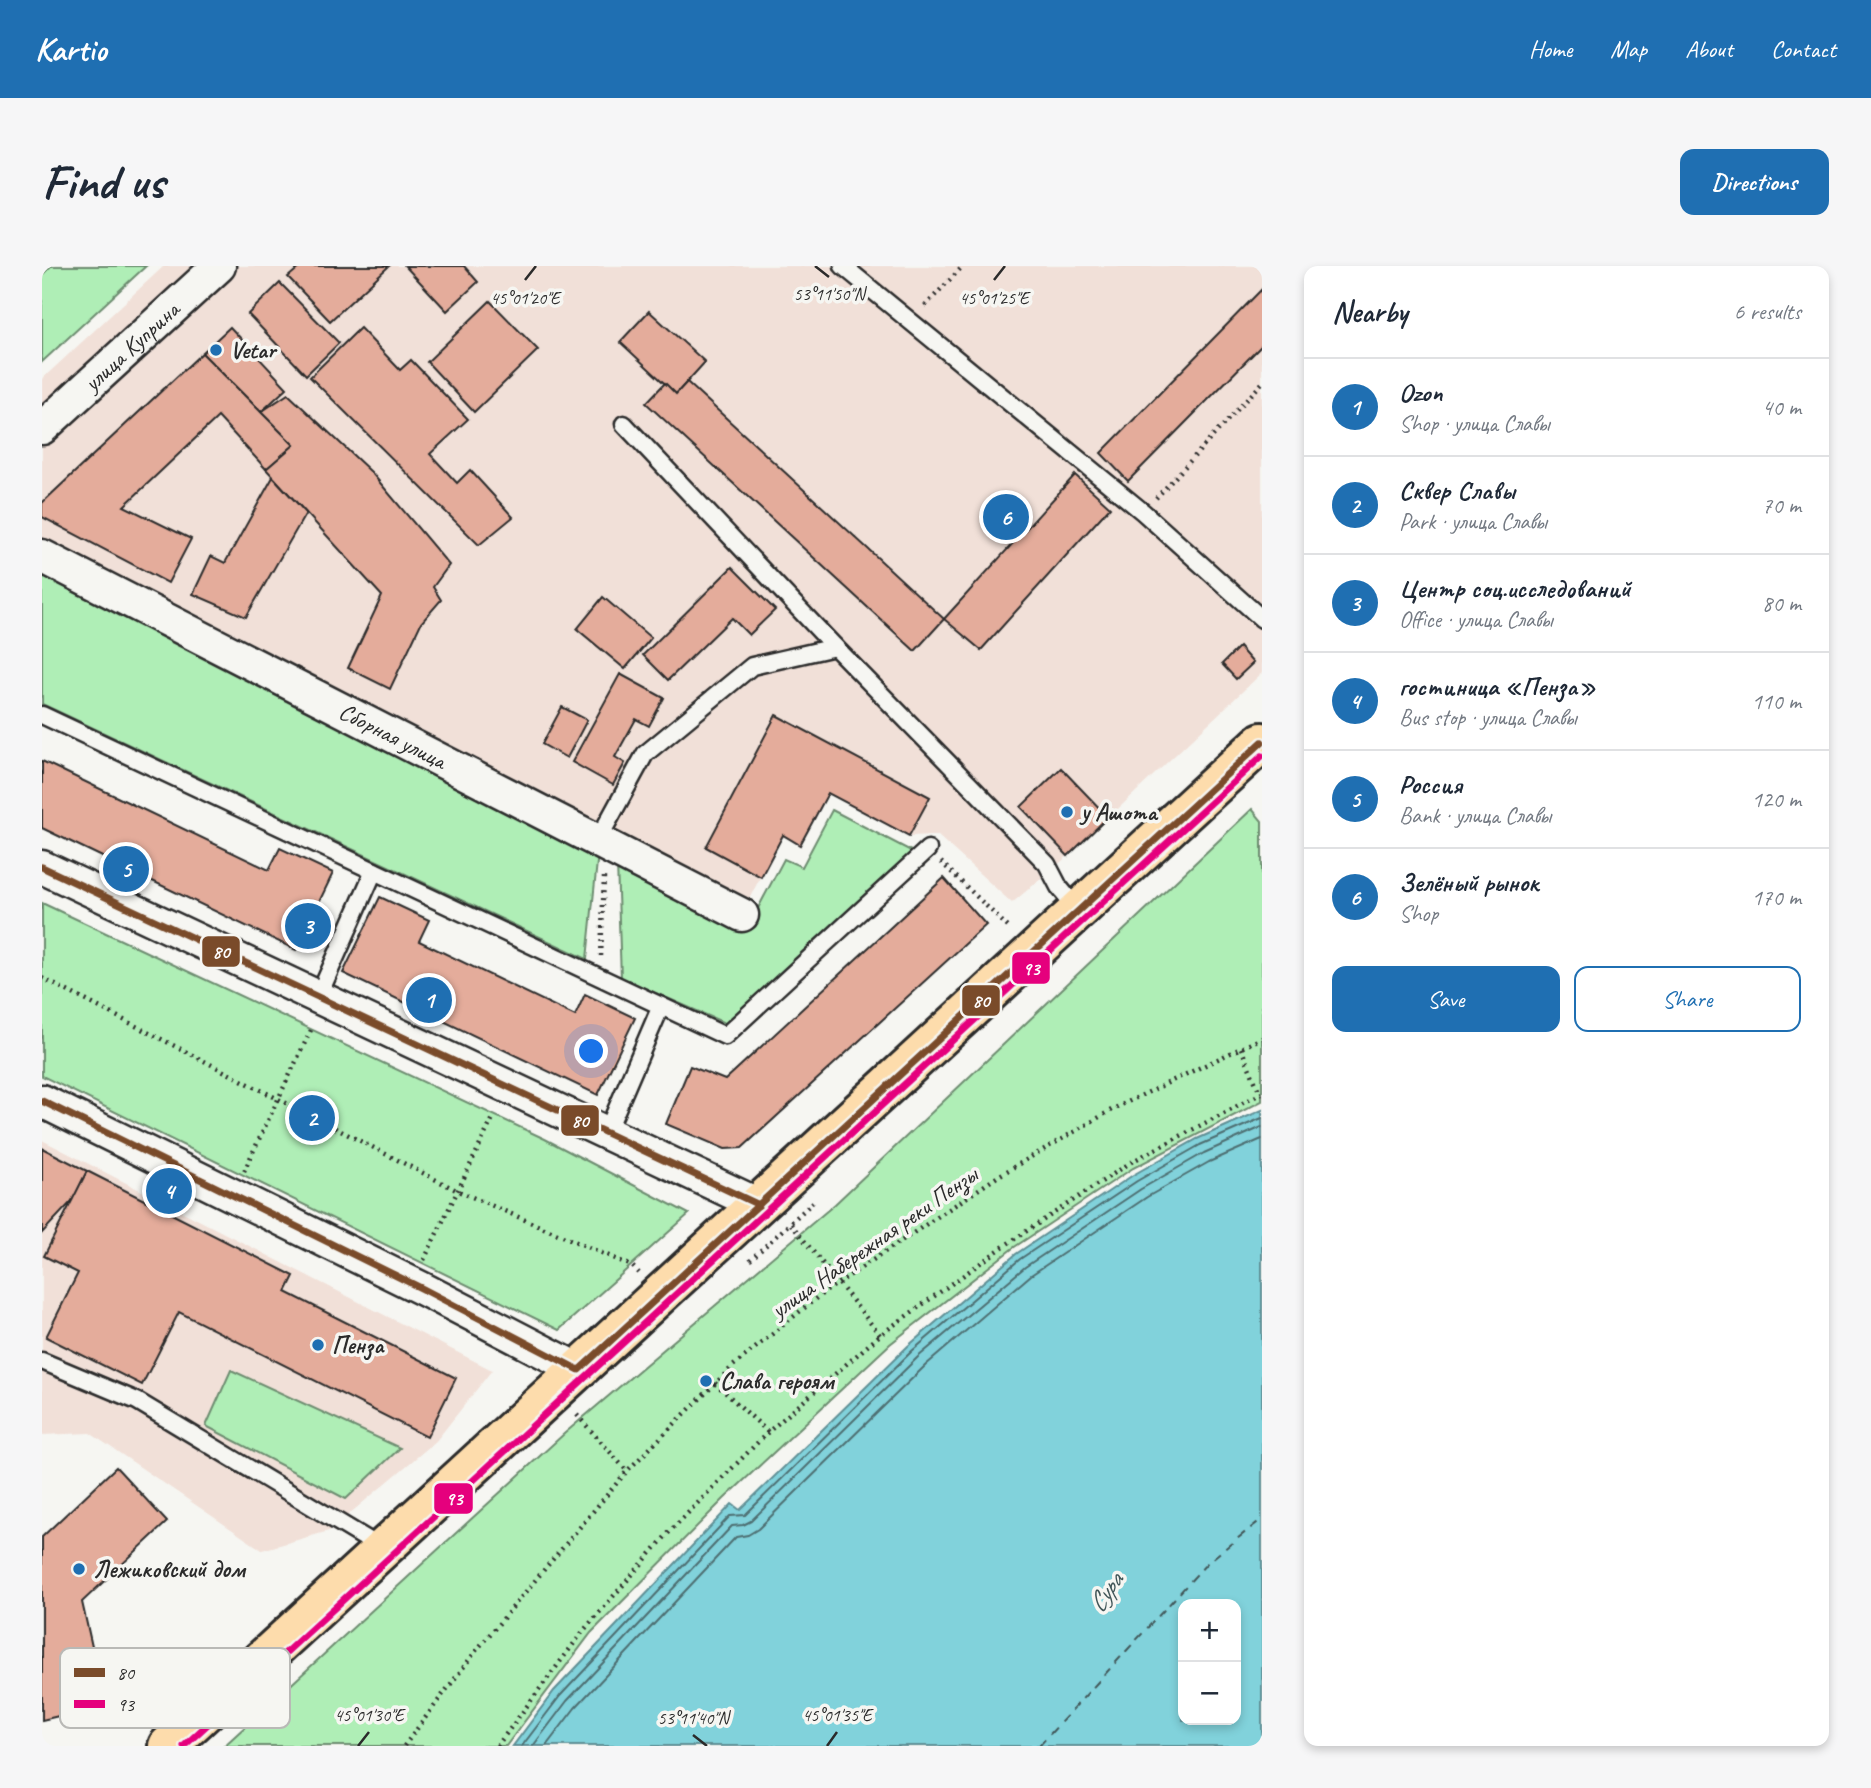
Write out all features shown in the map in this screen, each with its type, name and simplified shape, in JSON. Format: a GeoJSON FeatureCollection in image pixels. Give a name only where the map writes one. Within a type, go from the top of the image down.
{"type":"FeatureCollection","features":[{"type":"Feature","properties":{"kind":"main road"},"geometry":{"type":"LineString","coordinates":[[275,1648],[579,1370],[775,1214],[1079,911],[1262,742]]}},
{"type":"Feature","properties":{"kind":"main road"},"geometry":{"type":"LineString","coordinates":[[168,1746],[188,1728]]}},
{"type":"Feature","properties":{"kind":"street","name":"улица Куприна"},"geometry":{"type":"LineString","coordinates":[[42,428],[219,266]]}},
{"type":"Feature","properties":{"kind":"street","name":"Сборная улица"},"geometry":{"type":"LineString","coordinates":[[42,556],[742,915]]}},
{"type":"Feature","properties":{"kind":"street"},"geometry":{"type":"LineString","coordinates":[[42,867],[775,1214]]}},
{"type":"Feature","properties":{"kind":"street"},"geometry":{"type":"LineString","coordinates":[[42,1101],[423,1289],[579,1370]]}},
{"type":"Feature","properties":{"kind":"lane"},"geometry":{"type":"LineString","coordinates":[[843,266],[1143,512],[1262,619]]}},
{"type":"Feature","properties":{"kind":"lane"},"geometry":{"type":"LineString","coordinates":[[624,424],[835,647],[1047,864],[1059,887],[1079,911]]}},
{"type":"Feature","properties":{"kind":"lane"},"geometry":{"type":"LineString","coordinates":[[602,842],[645,754],[752,666],[835,647]]}},
{"type":"Feature","properties":{"kind":"lane"},"geometry":{"type":"LineString","coordinates":[[42,715],[726,1036],[928,849]]}},
{"type":"Feature","properties":{"kind":"lane"},"geometry":{"type":"LineString","coordinates":[[318,997],[374,871]]}},
{"type":"Feature","properties":{"kind":"lane"},"geometry":{"type":"LineString","coordinates":[[606,1134],[661,1006]]}},
{"type":"Feature","properties":{"kind":"lane"},"geometry":{"type":"LineString","coordinates":[[42,1361],[137,1401],[383,1549]]}},
{"type":"Feature","properties":{"kind":"path"},"geometry":{"type":"LineString","coordinates":[[911,321],[963,266]]}},
{"type":"Feature","properties":{"kind":"path"},"geometry":{"type":"LineString","coordinates":[[1143,512],[1262,383]]}},
{"type":"Feature","properties":{"kind":"path"},"geometry":{"type":"LineString","coordinates":[[602,842],[600,952],[607,980]]}},
{"type":"Feature","properties":{"kind":"path"},"geometry":{"type":"LineString","coordinates":[[928,849],[1011,930]]}},
{"type":"Feature","properties":{"kind":"path"},"geometry":{"type":"LineString","coordinates":[[42,978],[458,1191],[632,1266]]}},
{"type":"Feature","properties":{"kind":"path"},"geometry":{"type":"LineString","coordinates":[[243,1174],[311,1030]]}},
{"type":"Feature","properties":{"kind":"path","name":"улица Набережная реки Пензы"},"geometry":{"type":"LineString","coordinates":[[404,1746],[475,1652],[627,1471],[715,1382],[838,1282],[1000,1175],[1115,1108],[1262,1038]]}},
{"type":"Feature","properties":{"kind":"path"},"geometry":{"type":"LineString","coordinates":[[497,1746],[593,1620],[672,1529],[768,1432],[880,1335],[1007,1244],[1133,1161],[1261,1093],[1241,1048]]}},
{"type":"Feature","properties":{"kind":"path"},"geometry":{"type":"LineString","coordinates":[[423,1262],[495,1116]]}},
{"type":"Feature","properties":{"kind":"path"},"geometry":{"type":"LineString","coordinates":[[775,1214],[838,1282],[880,1335]]}},
{"type":"Feature","properties":{"kind":"path"},"geometry":{"type":"LineString","coordinates":[[715,1382],[768,1432]]}},
{"type":"Feature","properties":{"kind":"path"},"geometry":{"type":"LineString","coordinates":[[576,1414],[627,1471]]}},
{"type":"Feature","properties":{"kind":"shaded area"},"geometry":{"type":"Polygon","coordinates":[[[164,266],[1262,266],[1262,673],[1068,856],[1012,903],[937,835],[909,836],[828,793],[800,845],[782,836],[748,901],[42,549],[42,379],[164,266]]]}},
{"type":"Feature","properties":{"kind":"shaded area"},"geometry":{"type":"Polygon","coordinates":[[[42,1140],[492,1370],[436,1441],[329,1531],[262,1550],[90,1433],[42,1435],[42,1140]]]}},
{"type":"Feature","properties":{"kind":"green space"},"geometry":{"type":"Polygon","coordinates":[[[51,266],[146,266],[42,362],[42,275],[51,266]]]}},
{"type":"Feature","properties":{"kind":"green space"},"geometry":{"type":"Polygon","coordinates":[[[47,567],[598,852],[587,959],[42,704],[42,580],[47,567]]]}},
{"type":"Feature","properties":{"kind":"green space"},"geometry":{"type":"Polygon","coordinates":[[[1252,809],[1262,821],[1262,1101],[1133,1168],[1013,1248],[890,1344],[724,1499],[591,1633],[506,1746],[224,1746],[244,1728],[290,1728],[290,1685],[565,1433],[835,1204],[1252,809]]]}},
{"type":"Feature","properties":{"kind":"green space"},"geometry":{"type":"Polygon","coordinates":[[[832,810],[913,852],[727,1024],[621,978],[617,864],[746,931],[784,859],[802,867],[832,810]]]}},
{"type":"Feature","properties":{"kind":"green space"},"geometry":{"type":"Polygon","coordinates":[[[42,903],[545,1139],[689,1214],[559,1330],[42,1076],[42,903]]]}},
{"type":"Feature","properties":{"kind":"green space"},"geometry":{"type":"Polygon","coordinates":[[[231,1370],[400,1448],[346,1499],[206,1426],[231,1370]]]}},
{"type":"Feature","properties":{"kind":"water","name":"Сура"},"geometry":{"type":"Polygon","coordinates":[[[1262,1110],[1262,1746],[513,1746],[554,1691],[732,1504],[740,1510],[908,1346],[1016,1254],[1133,1175],[1197,1139],[1262,1110]]]}},
{"type":"Feature","properties":{"kind":"building"},"geometry":{"type":"Polygon","coordinates":[[[301,266],[389,266],[330,321],[288,277],[301,266]]]}},
{"type":"Feature","properties":{"kind":"building"},"geometry":{"type":"Polygon","coordinates":[[[405,266],[464,266],[478,282],[447,311],[405,266]]]}},
{"type":"Feature","properties":{"kind":"building"},"geometry":{"type":"Polygon","coordinates":[[[280,283],[339,343],[306,375],[248,314],[280,283]]]}},
{"type":"Feature","properties":{"kind":"building"},"geometry":{"type":"Polygon","coordinates":[[[1262,289],[1262,345],[1128,481],[1101,453],[1262,289]]]}},
{"type":"Feature","properties":{"kind":"building"},"geometry":{"type":"Polygon","coordinates":[[[490,301],[538,350],[474,412],[427,362],[490,301]]]}},
{"type":"Feature","properties":{"kind":"building"},"geometry":{"type":"Polygon","coordinates":[[[649,311],[705,362],[676,394],[620,342],[649,311]]]}},
{"type":"Feature","properties":{"kind":"building"},"geometry":{"type":"Polygon","coordinates":[[[230,327],[287,388],[261,412],[202,353],[230,327]]]}},
{"type":"Feature","properties":{"kind":"building"},"geometry":{"type":"Polygon","coordinates":[[[360,328],[400,370],[411,360],[468,419],[430,454],[457,483],[470,470],[513,517],[479,545],[310,377],[360,328]]]}},
{"type":"Feature","properties":{"kind":"building"},"geometry":{"type":"Polygon","coordinates":[[[202,353],[294,445],[266,469],[218,417],[124,506],[191,539],[168,583],[42,517],[42,503],[202,353]]]}},
{"type":"Feature","properties":{"kind":"building"},"geometry":{"type":"Polygon","coordinates":[[[687,382],[944,619],[915,651],[646,403],[665,383],[676,394],[687,382]]]}},
{"type":"Feature","properties":{"kind":"building"},"geometry":{"type":"Polygon","coordinates":[[[288,394],[371,472],[449,565],[433,587],[441,600],[421,623],[390,689],[348,668],[382,596],[266,469],[294,445],[261,412],[288,394]]]}},
{"type":"Feature","properties":{"kind":"building"},"geometry":{"type":"Polygon","coordinates":[[[1075,475],[1110,507],[981,650],[944,619],[1075,475]]]}},
{"type":"Feature","properties":{"kind":"building"},"geometry":{"type":"Polygon","coordinates":[[[273,477],[306,513],[246,617],[193,594],[211,556],[225,563],[273,477]]]}},
{"type":"Feature","properties":{"kind":"building"},"geometry":{"type":"Polygon","coordinates":[[[732,567],[775,610],[749,635],[732,618],[668,680],[643,655],[732,567]]]}},
{"type":"Feature","properties":{"kind":"building"},"geometry":{"type":"Polygon","coordinates":[[[603,597],[651,638],[625,669],[577,629],[603,597]]]}},
{"type":"Feature","properties":{"kind":"building"},"geometry":{"type":"Polygon","coordinates":[[[1239,647],[1253,663],[1236,679],[1222,664],[1239,647]]]}},
{"type":"Feature","properties":{"kind":"building"},"geometry":{"type":"Polygon","coordinates":[[[620,674],[664,698],[649,726],[636,719],[615,757],[625,763],[613,785],[572,762],[620,674]]]}},
{"type":"Feature","properties":{"kind":"building"},"geometry":{"type":"Polygon","coordinates":[[[562,707],[587,720],[567,758],[542,744],[562,707]]]}},
{"type":"Feature","properties":{"kind":"building"},"geometry":{"type":"Polygon","coordinates":[[[776,715],[930,797],[909,836],[828,793],[800,845],[783,835],[761,877],[706,847],[776,715]]]}},
{"type":"Feature","properties":{"kind":"building"},"geometry":{"type":"Polygon","coordinates":[[[42,761],[269,870],[280,848],[333,873],[296,950],[42,828],[42,761]]]}},
{"type":"Feature","properties":{"kind":"building"},"geometry":{"type":"Polygon","coordinates":[[[1061,768],[1108,817],[1068,856],[1021,807],[1061,768]]]}},
{"type":"Feature","properties":{"kind":"building"},"geometry":{"type":"Polygon","coordinates":[[[944,878],[986,925],[742,1148],[725,1149],[666,1124],[690,1066],[725,1080],[944,878]]]}},
{"type":"Feature","properties":{"kind":"building"},"geometry":{"type":"Polygon","coordinates":[[[380,897],[429,920],[419,941],[575,1016],[585,994],[635,1018],[598,1095],[343,973],[380,897]]]}},
{"type":"Feature","properties":{"kind":"building"},"geometry":{"type":"Polygon","coordinates":[[[42,1148],[87,1171],[73,1200],[42,1233],[42,1148]]]}},
{"type":"Feature","properties":{"kind":"building"},"geometry":{"type":"Polygon","coordinates":[[[87,1171],[294,1276],[286,1292],[456,1378],[427,1437],[179,1312],[142,1385],[46,1337],[78,1273],[44,1256],[87,1171]]]}},
{"type":"Feature","properties":{"kind":"building","name":"Лежиковский дом"},"geometry":{"type":"Polygon","coordinates":[[[116,1467],[167,1522],[82,1602],[92,1648],[60,1648],[60,1716],[42,1720],[42,1537],[116,1467]]]}},
{"type":"Feature","properties":{"kind":"ferry route"},"geometry":{"type":"LineString","coordinates":[[1039,1746],[1208,1562],[1262,1519]]}},
{"type":"Feature","properties":{"kind":"transit line","name":"80"},"geometry":{"type":"LineString","coordinates":[[42,1101],[423,1289],[579,1370],[1262,742]]}},
{"type":"Feature","properties":{"kind":"transit line","name":"93"},"geometry":{"type":"LineString","coordinates":[[290,1649],[1262,756]]}},
{"type":"Feature","properties":{"kind":"transit line","name":"80"},"geometry":{"type":"LineString","coordinates":[[42,867],[759,1205]]}},
{"type":"Feature","properties":{"kind":"transit line","name":"93"},"geometry":{"type":"LineString","coordinates":[[184,1746],[204,1728]]}},
{"type":"Feature","properties":{"kind":"place","name":"Vetar"},"geometry":{"type":"Point","coordinates":[216,350]}},
{"type":"Feature","properties":{"kind":"place","name":"Зелёный рынок"},"geometry":{"type":"Point","coordinates":[1006,517]}},
{"type":"Feature","properties":{"kind":"place","name":"у Ашота"},"geometry":{"type":"Point","coordinates":[1067,812]}},
{"type":"Feature","properties":{"kind":"place","name":"Россия"},"geometry":{"type":"Point","coordinates":[126,869]}},
{"type":"Feature","properties":{"kind":"place","name":"Центр соц.исследований"},"geometry":{"type":"Point","coordinates":[308,926]}},
{"type":"Feature","properties":{"kind":"place","name":"Ozon"},"geometry":{"type":"Point","coordinates":[429,1000]}},
{"type":"Feature","properties":{"kind":"place","name":"Сквер Славы"},"geometry":{"type":"Point","coordinates":[312,1118]}},
{"type":"Feature","properties":{"kind":"place","name":"гостиница «Пенза»"},"geometry":{"type":"Point","coordinates":[169,1191]}},
{"type":"Feature","properties":{"kind":"place","name":"Пенза"},"geometry":{"type":"Point","coordinates":[318,1345]}},
{"type":"Feature","properties":{"kind":"place","name":"Слава героям"},"geometry":{"type":"Point","coordinates":[706,1381]}},
{"type":"Feature","properties":{"kind":"place","name":"Лежиковский дом"},"geometry":{"type":"Point","coordinates":[79,1569]}}]}
